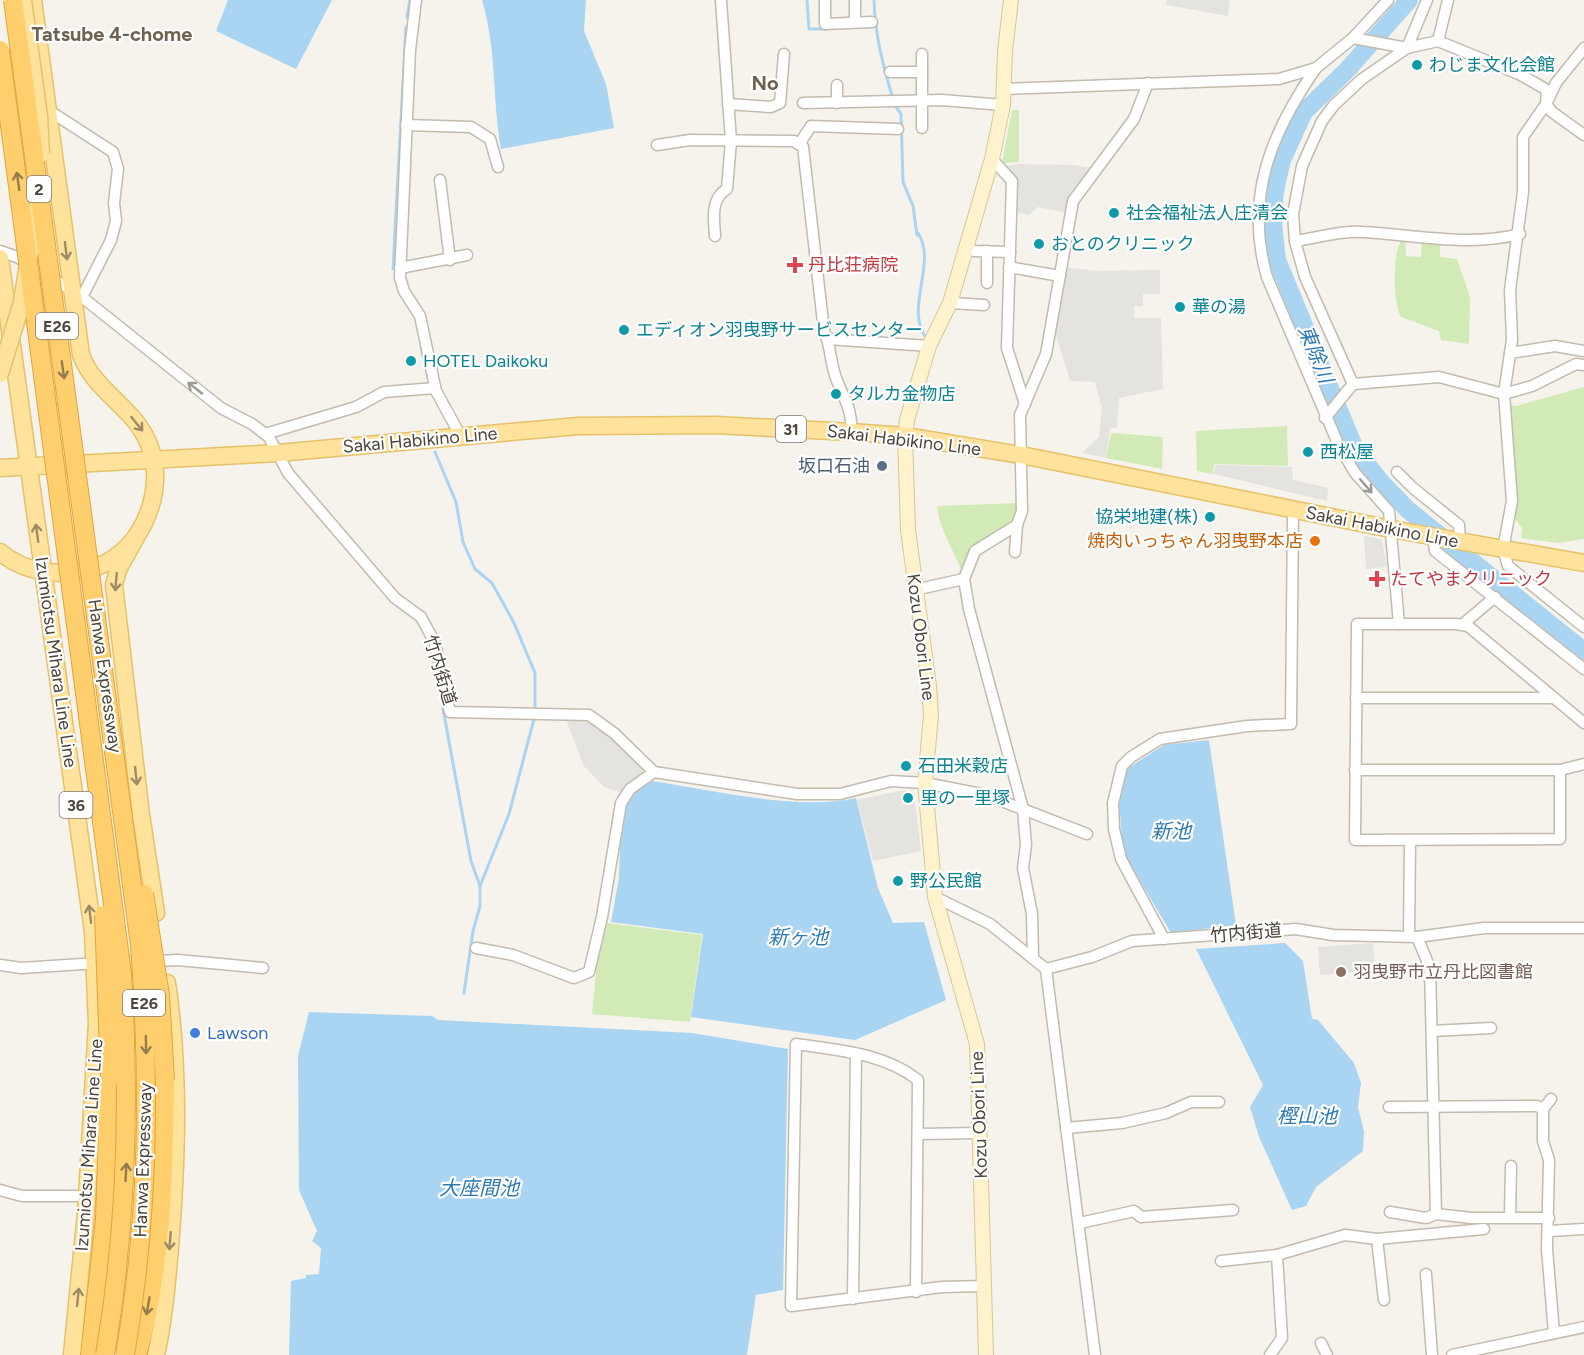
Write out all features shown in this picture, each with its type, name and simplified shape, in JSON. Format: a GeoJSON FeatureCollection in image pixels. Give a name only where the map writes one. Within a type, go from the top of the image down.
{"type":"FeatureCollection","features":[{"type":"Feature","properties":{"kind":"highway","name":"Hanwa Expressway"},"geometry":{"type":"LineString","coordinates":[[13,0],[140,945],[147,1084],[146,1173],[132,1317],[125,1355]]}},
{"type":"Feature","properties":{"kind":"highway","name":"Hanwa Expressway"},"geometry":{"type":"LineString","coordinates":[[0,50],[118,932],[125,1024],[126,1172],[112,1315],[103,1355]]}},
{"type":"Feature","properties":{"kind":"highway"},"geometry":{"type":"LineString","coordinates":[[88,704],[89,767],[105,927],[110,1078],[105,1219],[90,1355]]}},
{"type":"Feature","properties":{"kind":"highway"},"geometry":{"type":"LineString","coordinates":[[123,805],[155,952],[165,1080],[162,1197],[153,1282],[137,1355]]}},
{"type":"Feature","properties":{"kind":"highway"},"geometry":{"type":"LineString","coordinates":[[130,1355],[132,1317]]}},
{"type":"Feature","properties":{"kind":"main road","name":"2"},"geometry":{"type":"LineString","coordinates":[[0,374],[14,335],[26,286],[40,168],[39,116],[23,0]]}},
{"type":"Feature","properties":{"kind":"main road","name":"2"},"geometry":{"type":"LineString","coordinates":[[0,552],[15,562],[43,572],[78,572],[104,564],[121,553],[140,530],[154,495],[155,461],[149,440],[139,425],[102,388],[86,366],[79,349],[76,293],[33,0]]}},
{"type":"Feature","properties":{"kind":"main road","name":"Kozu Obori Line"},"geometry":{"type":"LineString","coordinates":[[986,1355],[975,1032],[935,897],[925,783],[931,715],[908,530],[905,436],[907,420],[929,346],[950,303],[992,159],[1005,89],[1005,51],[1011,0]]}},
{"type":"Feature","properties":{"kind":"main road","name":"Izumiotsu Mihara Line Line"},"geometry":{"type":"LineString","coordinates":[[0,258],[93,932],[97,1023],[87,1196],[72,1355]]}},
{"type":"Feature","properties":{"kind":"main road","name":"Sakai Habikino Line"},"geometry":{"type":"LineString","coordinates":[[0,468],[278,453],[578,426],[657,424],[851,432],[905,436],[1022,455],[1391,529],[1429,540],[1461,536],[1483,546],[1584,563]]}},
{"type":"Feature","properties":{"kind":"main road"},"geometry":{"type":"LineString","coordinates":[[140,530],[118,570],[114,585],[141,815],[163,961],[177,1096],[173,1208],[163,1324],[156,1355]]}},
{"type":"Feature","properties":{"kind":"street"},"geometry":{"type":"LineString","coordinates":[[416,0],[410,50],[400,268],[404,291],[422,320],[435,388],[460,435]]}},
{"type":"Feature","properties":{"kind":"street"},"geometry":{"type":"LineString","coordinates":[[715,236],[714,205],[719,193],[727,189],[732,141],[721,0]]}},
{"type":"Feature","properties":{"kind":"street"},"geometry":{"type":"LineString","coordinates":[[825,0],[825,24],[872,22]]}},
{"type":"Feature","properties":{"kind":"street"},"geometry":{"type":"LineString","coordinates":[[855,0],[855,22]]}},
{"type":"Feature","properties":{"kind":"street"},"geometry":{"type":"LineString","coordinates":[[1388,0],[1353,38],[1316,68],[1280,124],[1268,158],[1257,223],[1260,252],[1268,277],[1325,418],[1355,473],[1389,511],[1399,624]]}},
{"type":"Feature","properties":{"kind":"street"},"geometry":{"type":"LineString","coordinates":[[1407,48],[1427,0]]}},
{"type":"Feature","properties":{"kind":"street"},"geometry":{"type":"LineString","coordinates":[[1438,41],[1448,0]]}},
{"type":"Feature","properties":{"kind":"street"},"geometry":{"type":"LineString","coordinates":[[1353,38],[1407,48]]}},
{"type":"Feature","properties":{"kind":"street"},"geometry":{"type":"LineString","coordinates":[[1353,384],[1305,277],[1295,241],[1293,214],[1302,166],[1322,121],[1362,79],[1407,48],[1438,41],[1519,74],[1547,90],[1546,104],[1552,112],[1584,135]]}},
{"type":"Feature","properties":{"kind":"street"},"geometry":{"type":"LineString","coordinates":[[1584,48],[1572,60],[1550,92],[1546,104],[1522,137],[1524,165],[1520,234],[1510,290],[1510,353],[1504,394],[1512,501],[1503,549],[1508,566],[1584,627]]}},
{"type":"Feature","properties":{"kind":"street"},"geometry":{"type":"LineString","coordinates":[[729,104],[784,106],[784,54]]}},
{"type":"Feature","properties":{"kind":"street"},"geometry":{"type":"LineString","coordinates":[[922,54],[922,128]]}},
{"type":"Feature","properties":{"kind":"street"},"geometry":{"type":"LineString","coordinates":[[1572,60],[1584,62]]}},
{"type":"Feature","properties":{"kind":"street"},"geometry":{"type":"LineString","coordinates":[[1005,89],[1279,79],[1316,68]]}},
{"type":"Feature","properties":{"kind":"street"},"geometry":{"type":"LineString","coordinates":[[890,72],[922,72]]}},
{"type":"Feature","properties":{"kind":"street"},"geometry":{"type":"LineString","coordinates":[[1015,552],[1017,525],[1022,511],[1020,415],[1046,354],[1073,201],[1134,119],[1148,83]]}},
{"type":"Feature","properties":{"kind":"street"},"geometry":{"type":"LineString","coordinates":[[837,85],[837,103]]}},
{"type":"Feature","properties":{"kind":"street"},"geometry":{"type":"LineString","coordinates":[[803,103],[921,100],[1003,105]]}},
{"type":"Feature","properties":{"kind":"street"},"geometry":{"type":"LineString","coordinates":[[48,110],[113,152],[118,161],[114,203],[116,221],[111,240],[76,293]]}},
{"type":"Feature","properties":{"kind":"street"},"geometry":{"type":"LineString","coordinates":[[406,124],[471,127],[490,139],[498,167]]}},
{"type":"Feature","properties":{"kind":"street"},"geometry":{"type":"LineString","coordinates":[[800,143],[811,126],[898,129]]}},
{"type":"Feature","properties":{"kind":"street"},"geometry":{"type":"LineString","coordinates":[[657,145],[690,140],[800,143]]}},
{"type":"Feature","properties":{"kind":"street"},"geometry":{"type":"LineString","coordinates":[[800,143],[803,147],[816,278],[824,331],[828,339],[835,376],[852,415],[851,432]]}},
{"type":"Feature","properties":{"kind":"street"},"geometry":{"type":"LineString","coordinates":[[992,159],[1012,180],[1007,348],[1025,404]]}},
{"type":"Feature","properties":{"kind":"street"},"geometry":{"type":"LineString","coordinates":[[440,180],[450,260]]}},
{"type":"Feature","properties":{"kind":"street"},"geometry":{"type":"LineString","coordinates":[[1295,241],[1362,231],[1395,237],[1484,241],[1520,234]]}},
{"type":"Feature","properties":{"kind":"street"},"geometry":{"type":"LineString","coordinates":[[966,247],[974,251],[1010,252]]}},
{"type":"Feature","properties":{"kind":"street","name":"竹内街道"},"geometry":{"type":"LineString","coordinates":[[0,251],[17,256],[76,293],[220,408],[243,418],[265,434],[288,473],[395,598],[421,618],[435,643],[450,712],[589,715],[614,733],[654,772]]}},
{"type":"Feature","properties":{"kind":"street"},"geometry":{"type":"LineString","coordinates":[[987,251],[987,283]]}},
{"type":"Feature","properties":{"kind":"street"},"geometry":{"type":"LineString","coordinates":[[400,268],[467,255]]}},
{"type":"Feature","properties":{"kind":"street"},"geometry":{"type":"LineString","coordinates":[[1010,267],[1060,276]]}},
{"type":"Feature","properties":{"kind":"street"},"geometry":{"type":"LineString","coordinates":[[950,303],[984,305]]}},
{"type":"Feature","properties":{"kind":"street"},"geometry":{"type":"LineString","coordinates":[[828,339],[929,346]]}},
{"type":"Feature","properties":{"kind":"street"},"geometry":{"type":"LineString","coordinates":[[1510,353],[1555,346],[1584,351]]}},
{"type":"Feature","properties":{"kind":"street"},"geometry":{"type":"LineString","coordinates":[[1325,418],[1353,384],[1439,377],[1504,394],[1532,386],[1576,364],[1584,365]]}},
{"type":"Feature","properties":{"kind":"street"},"geometry":{"type":"LineString","coordinates":[[265,434],[356,407],[384,392],[435,388]]}},
{"type":"Feature","properties":{"kind":"street"},"geometry":{"type":"LineString","coordinates":[[1396,472],[1459,525],[1461,536]]}},
{"type":"Feature","properties":{"kind":"street"},"geometry":{"type":"LineString","coordinates":[[1164,939],[1121,859],[1114,829],[1119,774],[1131,757],[1160,739],[1247,726],[1291,724],[1293,510]]}},
{"type":"Feature","properties":{"kind":"street"},"geometry":{"type":"LineString","coordinates":[[1017,525],[975,551],[964,579],[969,609],[1023,809],[1026,845],[1023,868],[1032,914],[1033,956]]}},
{"type":"Feature","properties":{"kind":"street"},"geometry":{"type":"LineString","coordinates":[[1429,540],[1584,669]]}},
{"type":"Feature","properties":{"kind":"street"},"geometry":{"type":"LineString","coordinates":[[914,590],[964,579]]}},
{"type":"Feature","properties":{"kind":"street"},"geometry":{"type":"LineString","coordinates":[[1463,624],[1495,597]]}},
{"type":"Feature","properties":{"kind":"street"},"geometry":{"type":"LineString","coordinates":[[1560,770],[1560,839],[1355,840],[1356,624],[1463,624],[1584,723]]}},
{"type":"Feature","properties":{"kind":"street"},"geometry":{"type":"LineString","coordinates":[[1356,698],[1553,699]]}},
{"type":"Feature","properties":{"kind":"street"},"geometry":{"type":"LineString","coordinates":[[1355,770],[1560,770],[1584,764]]}},
{"type":"Feature","properties":{"kind":"street"},"geometry":{"type":"LineString","coordinates":[[476,948],[513,955],[574,978],[589,972],[602,917],[621,803],[630,789],[654,772],[796,794],[840,794],[891,781],[925,783],[986,795],[1087,834]]}},
{"type":"Feature","properties":{"kind":"street"},"geometry":{"type":"LineString","coordinates":[[1410,841],[1413,937],[1430,968],[1436,1214]]}},
{"type":"Feature","properties":{"kind":"street"},"geometry":{"type":"LineString","coordinates":[[935,897],[990,924],[1033,956],[1046,969],[1095,1355]]}},
{"type":"Feature","properties":{"kind":"street","name":"竹内街道"},"geometry":{"type":"LineString","coordinates":[[1046,969],[1092,957],[1132,941],[1296,929],[1333,935],[1413,937],[1484,928],[1584,928]]}},
{"type":"Feature","properties":{"kind":"street"},"geometry":{"type":"LineString","coordinates":[[0,965],[21,968],[163,961],[263,968]]}},
{"type":"Feature","properties":{"kind":"street"},"geometry":{"type":"LineString","coordinates":[[1432,1032],[1491,1028]]}},
{"type":"Feature","properties":{"kind":"street"},"geometry":{"type":"LineString","coordinates":[[916,1292],[918,1080],[908,1072],[880,1059],[795,1044],[791,1306],[916,1292],[942,1287],[984,1286]]}},
{"type":"Feature","properties":{"kind":"street"},"geometry":{"type":"LineString","coordinates":[[853,1299],[856,1054]]}},
{"type":"Feature","properties":{"kind":"street"},"geometry":{"type":"LineString","coordinates":[[1551,1099],[1543,1108],[1543,1141],[1549,1160],[1547,1250],[1554,1333]]}},
{"type":"Feature","properties":{"kind":"street"},"geometry":{"type":"LineString","coordinates":[[1066,1128],[1122,1123],[1166,1113],[1191,1102],[1219,1102]]}},
{"type":"Feature","properties":{"kind":"street"},"geometry":{"type":"LineString","coordinates":[[1389,1107],[1537,1106],[1543,1108]]}},
{"type":"Feature","properties":{"kind":"street"},"geometry":{"type":"LineString","coordinates":[[918,1134],[979,1133]]}},
{"type":"Feature","properties":{"kind":"street"},"geometry":{"type":"LineString","coordinates":[[1510,1166],[1510,1217]]}},
{"type":"Feature","properties":{"kind":"street"},"geometry":{"type":"LineString","coordinates":[[0,1190],[22,1196],[87,1196]]}},
{"type":"Feature","properties":{"kind":"street"},"geometry":{"type":"LineString","coordinates":[[1080,1223],[1134,1211],[1141,1217],[1233,1210]]}},
{"type":"Feature","properties":{"kind":"street"},"geometry":{"type":"LineString","coordinates":[[1390,1212],[1426,1218],[1436,1214],[1471,1218],[1549,1218]]}},
{"type":"Feature","properties":{"kind":"street"},"geometry":{"type":"LineString","coordinates":[[1221,1260],[1277,1255],[1345,1235],[1377,1239],[1484,1229]]}},
{"type":"Feature","properties":{"kind":"street"},"geometry":{"type":"LineString","coordinates":[[1549,1231],[1584,1229]]}},
{"type":"Feature","properties":{"kind":"street"},"geometry":{"type":"LineString","coordinates":[[1377,1239],[1384,1300]]}},
{"type":"Feature","properties":{"kind":"street"},"geometry":{"type":"LineString","coordinates":[[1270,1355],[1282,1338],[1277,1255]]}},
{"type":"Feature","properties":{"kind":"street"},"geometry":{"type":"LineString","coordinates":[[1426,1274],[1432,1355]]}},
{"type":"Feature","properties":{"kind":"street"},"geometry":{"type":"LineString","coordinates":[[1452,1355],[1584,1326]]}},
{"type":"Feature","properties":{"kind":"street"},"geometry":{"type":"LineString","coordinates":[[1321,1343],[1327,1355]]}},
{"type":"Feature","properties":{"kind":"green space"},"geometry":{"type":"Polygon","coordinates":[[[1012,110],[1019,110],[1019,162],[1002,163],[1012,110]]]}},
{"type":"Feature","properties":{"kind":"green space"},"geometry":{"type":"Polygon","coordinates":[[[1402,240],[1405,240],[1406,256],[1421,257],[1422,240],[1440,244],[1440,257],[1457,259],[1470,297],[1469,344],[1441,340],[1439,331],[1401,317],[1396,301],[1395,266],[1396,255],[1402,240]]]}},
{"type":"Feature","properties":{"kind":"green space"},"geometry":{"type":"Polygon","coordinates":[[[1584,387],[1584,539],[1558,543],[1521,538],[1522,528],[1515,519],[1513,462],[1506,405],[1516,406],[1584,387]]]}},
{"type":"Feature","properties":{"kind":"green space"},"geometry":{"type":"Polygon","coordinates":[[[1287,426],[1288,466],[1214,464],[1213,474],[1197,471],[1196,431],[1287,426]]]}},
{"type":"Feature","properties":{"kind":"green space"},"geometry":{"type":"Polygon","coordinates":[[[1111,434],[1163,437],[1162,469],[1106,458],[1111,434]]]}},
{"type":"Feature","properties":{"kind":"green space"},"geometry":{"type":"Polygon","coordinates":[[[1018,503],[1018,510],[1013,521],[995,535],[964,570],[961,570],[943,531],[937,506],[1018,503]]]}},
{"type":"Feature","properties":{"kind":"green space"},"geometry":{"type":"Polygon","coordinates":[[[606,923],[702,935],[690,1022],[592,1014],[597,963],[606,923]]]}},
{"type":"Feature","properties":{"kind":"shaded area"},"geometry":{"type":"Polygon","coordinates":[[[1167,0],[1230,0],[1228,16],[1166,5],[1167,0]]]}},
{"type":"Feature","properties":{"kind":"shaded area"},"geometry":{"type":"Polygon","coordinates":[[[1072,165],[1094,168],[1067,213],[1038,207],[1029,215],[1014,212],[1003,166],[1072,165]]]}},
{"type":"Feature","properties":{"kind":"shaded area"},"geometry":{"type":"Polygon","coordinates":[[[1064,267],[1097,271],[1160,270],[1160,294],[1143,294],[1143,306],[1134,306],[1134,318],[1161,318],[1163,389],[1119,398],[1117,427],[1110,429],[1106,458],[1082,453],[1099,437],[1102,408],[1095,382],[1070,381],[1055,332],[1064,267]]]}},
{"type":"Feature","properties":{"kind":"shaded area"},"geometry":{"type":"Polygon","coordinates":[[[1215,465],[1292,467],[1293,480],[1328,488],[1327,501],[1214,474],[1215,465]]]}},
{"type":"Feature","properties":{"kind":"shaded area"},"geometry":{"type":"Polygon","coordinates":[[[1364,536],[1382,539],[1387,567],[1366,569],[1364,536]]]}},
{"type":"Feature","properties":{"kind":"shaded area"},"geometry":{"type":"Polygon","coordinates":[[[565,718],[591,723],[609,736],[643,770],[642,776],[623,793],[604,787],[584,766],[565,718]]]}},
{"type":"Feature","properties":{"kind":"shaded area"},"geometry":{"type":"Polygon","coordinates":[[[904,790],[907,792],[904,796],[907,802],[915,801],[921,851],[873,861],[857,800],[904,790]]]}},
{"type":"Feature","properties":{"kind":"shaded area"},"geometry":{"type":"Polygon","coordinates":[[[1373,943],[1375,970],[1320,975],[1318,947],[1373,943]]]}},
{"type":"Feature","properties":{"kind":"water"},"geometry":{"type":"Polygon","coordinates":[[[228,0],[332,0],[296,69],[216,31],[228,0]]]}},
{"type":"Feature","properties":{"kind":"water"},"geometry":{"type":"Polygon","coordinates":[[[482,0],[586,0],[584,31],[606,84],[614,128],[501,149],[490,37],[482,0]]]}},
{"type":"Feature","properties":{"kind":"water","name":"新池"},"geometry":{"type":"Polygon","coordinates":[[[1209,740],[1236,925],[1171,933],[1123,852],[1119,799],[1128,768],[1164,745],[1209,740]]]}},
{"type":"Feature","properties":{"kind":"water","name":"新ヶ池"},"geometry":{"type":"Polygon","coordinates":[[[652,781],[781,801],[833,801],[856,798],[878,888],[893,923],[924,922],[946,1000],[855,1040],[691,1017],[703,934],[611,922],[619,878],[620,847],[626,805],[635,791],[652,781]]]}},
{"type":"Feature","properties":{"kind":"water","name":"樫山池"},"geometry":{"type":"Polygon","coordinates":[[[1285,943],[1303,961],[1312,1019],[1318,1020],[1354,1063],[1361,1083],[1358,1107],[1364,1132],[1363,1151],[1316,1187],[1306,1206],[1292,1210],[1259,1137],[1250,1107],[1263,1085],[1196,949],[1285,943]]]}},
{"type":"Feature","properties":{"kind":"water","name":"大座間池"},"geometry":{"type":"Polygon","coordinates":[[[309,1012],[432,1016],[438,1020],[692,1033],[788,1049],[783,1290],[756,1295],[747,1355],[289,1355],[291,1281],[306,1278],[306,1275],[319,1274],[321,1248],[312,1241],[317,1231],[299,1190],[298,1056],[309,1012]]]}},
{"type":"Feature","properties":{"kind":"waterway"},"geometry":{"type":"LineString","coordinates":[[407,17],[410,0]]}},
{"type":"Feature","properties":{"kind":"waterway"},"geometry":{"type":"LineString","coordinates":[[807,0],[809,29],[826,29]]}},
{"type":"Feature","properties":{"kind":"waterway"},"geometry":{"type":"LineString","coordinates":[[874,0],[880,50],[893,99]]}},
{"type":"Feature","properties":{"kind":"waterway","name":"東除川"},"geometry":{"type":"LineString","coordinates":[[1409,0],[1348,69],[1304,112],[1282,160],[1276,186],[1272,214],[1277,260],[1355,449],[1381,482],[1408,510],[1584,651]]}},
{"type":"Feature","properties":{"kind":"waterway"},"geometry":{"type":"LineString","coordinates":[[393,269],[406,27]]}},
{"type":"Feature","properties":{"kind":"waterway"},"geometry":{"type":"LineString","coordinates":[[895,105],[901,114],[903,182],[913,206],[917,235],[918,233],[923,245],[923,272],[918,314],[927,339]]}},
{"type":"Feature","properties":{"kind":"waterway"},"geometry":{"type":"LineString","coordinates":[[421,347],[425,366]]}},
{"type":"Feature","properties":{"kind":"waterway"},"geometry":{"type":"LineString","coordinates":[[435,452],[456,502],[463,542],[475,569],[492,583],[514,623],[535,673],[535,709]]}},
{"type":"Feature","properties":{"kind":"waterway"},"geometry":{"type":"LineString","coordinates":[[436,671],[471,861],[480,886],[480,906],[473,931],[464,993]]}},
{"type":"Feature","properties":{"kind":"waterway"},"geometry":{"type":"LineString","coordinates":[[480,886],[509,814],[534,719]]}},
{"type":"Feature","properties":{"kind":"place","name":"わじま文化会館"},"geometry":{"type":"Point","coordinates":[1417,65]}},
{"type":"Feature","properties":{"kind":"place","name":"社会福祉法人庄清会"},"geometry":{"type":"Point","coordinates":[1114,213]}},
{"type":"Feature","properties":{"kind":"place","name":"おとのクリニック"},"geometry":{"type":"Point","coordinates":[1039,244]}},
{"type":"Feature","properties":{"kind":"place","name":"丹比荘病院"},"geometry":{"type":"Point","coordinates":[795,265]}},
{"type":"Feature","properties":{"kind":"place","name":"華の湯"},"geometry":{"type":"Point","coordinates":[1180,307]}},
{"type":"Feature","properties":{"kind":"place","name":"エディオン羽曳野サービスセンター"},"geometry":{"type":"Point","coordinates":[624,330]}},
{"type":"Feature","properties":{"kind":"place","name":"HOTEL Daikoku"},"geometry":{"type":"Point","coordinates":[411,361]}},
{"type":"Feature","properties":{"kind":"place","name":"タルカ金物店"},"geometry":{"type":"Point","coordinates":[836,394]}},
{"type":"Feature","properties":{"kind":"place","name":"西松屋"},"geometry":{"type":"Point","coordinates":[1308,452]}},
{"type":"Feature","properties":{"kind":"place","name":"坂口石油"},"geometry":{"type":"Point","coordinates":[882,466]}},
{"type":"Feature","properties":{"kind":"place","name":"協栄地建(株)"},"geometry":{"type":"Point","coordinates":[1210,517]}},
{"type":"Feature","properties":{"kind":"place","name":"焼肉いっちゃん羽曳野本店"},"geometry":{"type":"Point","coordinates":[1315,541]}},
{"type":"Feature","properties":{"kind":"place","name":"たてやまクリニック"},"geometry":{"type":"Point","coordinates":[1377,579]}},
{"type":"Feature","properties":{"kind":"place","name":"石田米穀店"},"geometry":{"type":"Point","coordinates":[906,766]}},
{"type":"Feature","properties":{"kind":"place","name":"里の一里塚"},"geometry":{"type":"Point","coordinates":[908,798]}},
{"type":"Feature","properties":{"kind":"place","name":"野公民館"},"geometry":{"type":"Point","coordinates":[898,881]}},
{"type":"Feature","properties":{"kind":"place","name":"羽曳野市立丹比図書館"},"geometry":{"type":"Point","coordinates":[1341,972]}},
{"type":"Feature","properties":{"kind":"place","name":"Lawson"},"geometry":{"type":"Point","coordinates":[195,1033]}},
{"type":"Feature","properties":{"kind":"district","name":"Tatsube 4-chome"},"geometry":{"type":"Point","coordinates":[112,34]}},
{"type":"Feature","properties":{"kind":"district","name":"No"},"geometry":{"type":"Point","coordinates":[765,83]}}]}
